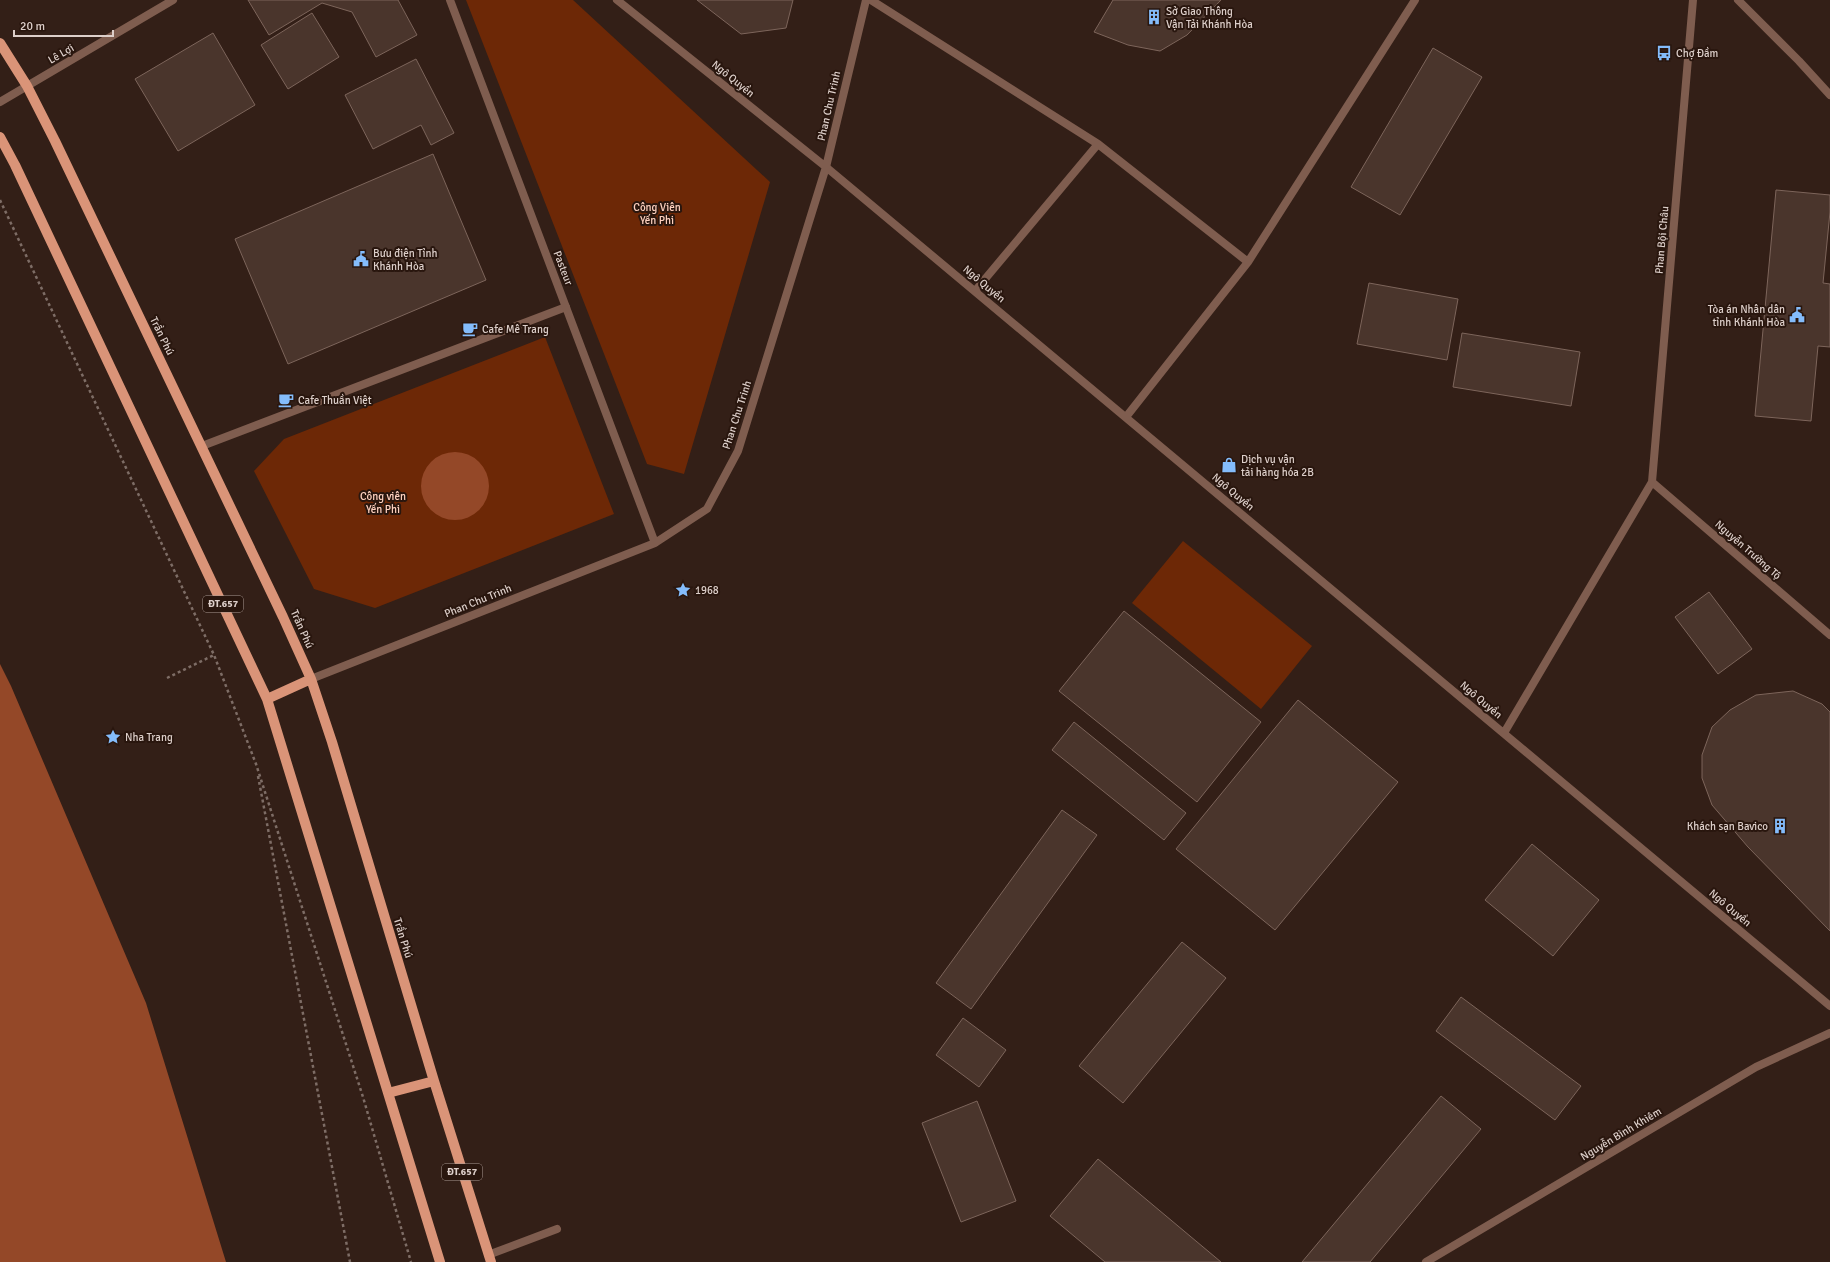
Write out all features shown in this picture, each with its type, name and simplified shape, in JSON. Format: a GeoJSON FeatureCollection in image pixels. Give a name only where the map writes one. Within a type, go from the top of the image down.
{"type":"FeatureCollection","features":[{"type":"Feature","properties":{"kind":"main road","name":"Trần Phú"},"geometry":{"type":"LineString","coordinates":[[0,43],[27,86],[202,446],[311,679],[434,1081],[490,1258]]}},
{"type":"Feature","properties":{"kind":"main road","name":"ĐT.657"},"geometry":{"type":"LineString","coordinates":[[0,137],[15,165],[267,698],[440,1262]]}},
{"type":"Feature","properties":{"kind":"main road"},"geometry":{"type":"LineString","coordinates":[[267,698],[311,679]]}},
{"type":"Feature","properties":{"kind":"main road"},"geometry":{"type":"LineString","coordinates":[[388,1093],[434,1081]]}},
{"type":"Feature","properties":{"kind":"street","name":"Lê Lợi"},"geometry":{"type":"LineString","coordinates":[[0,102],[173,0]]}},
{"type":"Feature","properties":{"kind":"street","name":"Pasteur"},"geometry":{"type":"LineString","coordinates":[[450,0],[655,543]]}},
{"type":"Feature","properties":{"kind":"street","name":"Ngô Quyền"},"geometry":{"type":"LineString","coordinates":[[617,0],[826,167],[1830,1006]]}},
{"type":"Feature","properties":{"kind":"street","name":"Phan Chu Trinh"},"geometry":{"type":"LineString","coordinates":[[311,679],[655,543],[707,509],[738,451],[826,167],[866,0]]}},
{"type":"Feature","properties":{"kind":"street"},"geometry":{"type":"LineString","coordinates":[[870,0],[1098,144],[1248,262]]}},
{"type":"Feature","properties":{"kind":"street"},"geometry":{"type":"LineString","coordinates":[[1126,417],[1248,262],[1415,0]]}},
{"type":"Feature","properties":{"kind":"street","name":"Phan Bội Châu"},"geometry":{"type":"LineString","coordinates":[[1652,482],[1693,0]]}},
{"type":"Feature","properties":{"kind":"street"},"geometry":{"type":"LineString","coordinates":[[1738,0],[1799,61],[1830,95]]}},
{"type":"Feature","properties":{"kind":"street"},"geometry":{"type":"LineString","coordinates":[[975,291],[1098,144]]}},
{"type":"Feature","properties":{"kind":"street"},"geometry":{"type":"LineString","coordinates":[[202,446],[566,307]]}},
{"type":"Feature","properties":{"kind":"street"},"geometry":{"type":"LineString","coordinates":[[1504,734],[1652,482]]}},
{"type":"Feature","properties":{"kind":"street","name":"Nguyễn Trường Tộ"},"geometry":{"type":"LineString","coordinates":[[1652,482],[1830,635]]}},
{"type":"Feature","properties":{"kind":"street","name":"Nguyễn Bình Khiêm"},"geometry":{"type":"LineString","coordinates":[[1426,1262],[1756,1067],[1830,1033]]}},
{"type":"Feature","properties":{"kind":"street"},"geometry":{"type":"LineString","coordinates":[[490,1258],[557,1229]]}},
{"type":"Feature","properties":{"kind":"path"},"geometry":{"type":"LineString","coordinates":[[0,200],[214,654],[256,764],[363,1097],[411,1262]]}},
{"type":"Feature","properties":{"kind":"path"},"geometry":{"type":"LineString","coordinates":[[167,678],[214,654]]}},
{"type":"Feature","properties":{"kind":"path"},"geometry":{"type":"LineString","coordinates":[[256,764],[350,1262]]}},
{"type":"Feature","properties":{"kind":"green space","name":"Công Viên Yến Phi"},"geometry":{"type":"Polygon","coordinates":[[[466,0],[573,0],[770,182],[684,474],[647,464],[466,0]]]}},
{"type":"Feature","properties":{"kind":"green space","name":"Công viên Yến Phi"},"geometry":{"type":"Polygon","coordinates":[[[545,337],[614,514],[375,608],[314,589],[254,471],[284,439],[545,337]]]}},
{"type":"Feature","properties":{"kind":"green space"},"geometry":{"type":"Polygon","coordinates":[[[1183,541],[1312,646],[1261,709],[1132,603],[1183,541]]]}},
{"type":"Feature","properties":{"kind":"shaded area"},"geometry":{"type":"Polygon","coordinates":[[[448,452],[462,452],[474,457],[484,467],[489,479],[489,493],[484,505],[474,515],[462,520],[448,520],[436,515],[426,505],[421,493],[421,479],[426,467],[436,457],[448,452]]]}},
{"type":"Feature","properties":{"kind":"shaded area"},"geometry":{"type":"Polygon","coordinates":[[[0,664],[11,686],[146,1003],[226,1262],[0,1262],[0,664]]]}},
{"type":"Feature","properties":{"kind":"building"},"geometry":{"type":"Polygon","coordinates":[[[248,0],[398,0],[417,35],[376,57],[352,12],[322,3],[269,35],[248,0]]]}},
{"type":"Feature","properties":{"kind":"building"},"geometry":{"type":"Polygon","coordinates":[[[697,0],[793,0],[786,28],[741,34],[697,0]]]}},
{"type":"Feature","properties":{"kind":"building","name":"Sở Giao Thông Vận Tải Khánh Hòa"},"geometry":{"type":"Polygon","coordinates":[[[1113,0],[1221,0],[1187,35],[1160,51],[1128,45],[1094,32],[1113,0]]]}},
{"type":"Feature","properties":{"kind":"building"},"geometry":{"type":"Polygon","coordinates":[[[312,13],[339,57],[288,89],[261,45],[312,13]]]}},
{"type":"Feature","properties":{"kind":"building"},"geometry":{"type":"Polygon","coordinates":[[[213,33],[255,105],[178,151],[135,79],[213,33]]]}},
{"type":"Feature","properties":{"kind":"building"},"geometry":{"type":"Polygon","coordinates":[[[1433,48],[1482,77],[1400,215],[1351,187],[1433,48]]]}},
{"type":"Feature","properties":{"kind":"building"},"geometry":{"type":"Polygon","coordinates":[[[416,59],[454,133],[431,145],[421,125],[373,149],[345,95],[416,59]]]}},
{"type":"Feature","properties":{"kind":"building","name":"Bưu điện Tỉnh Khánh Hòa"},"geometry":{"type":"Polygon","coordinates":[[[433,154],[486,280],[288,364],[235,239],[433,154]]]}},
{"type":"Feature","properties":{"kind":"building","name":"Tòa án Nhân dân tỉnh Khánh Hòa"},"geometry":{"type":"Polygon","coordinates":[[[1776,190],[1830,195],[1830,212],[1823,283],[1830,284],[1830,347],[1818,346],[1811,421],[1755,416],[1776,190]]]}},
{"type":"Feature","properties":{"kind":"building"},"geometry":{"type":"Polygon","coordinates":[[[1369,283],[1458,299],[1447,360],[1357,344],[1369,283]]]}},
{"type":"Feature","properties":{"kind":"building"},"geometry":{"type":"Polygon","coordinates":[[[1462,333],[1580,352],[1571,406],[1453,387],[1462,333]]]}},
{"type":"Feature","properties":{"kind":"building"},"geometry":{"type":"Polygon","coordinates":[[[1709,592],[1752,649],[1718,674],[1675,617],[1709,592]]]}},
{"type":"Feature","properties":{"kind":"building"},"geometry":{"type":"Polygon","coordinates":[[[1124,611],[1261,722],[1197,802],[1059,691],[1124,611]]]}},
{"type":"Feature","properties":{"kind":"building","name":"Khách sạn Bavico"},"geometry":{"type":"Polygon","coordinates":[[[1793,691],[1822,704],[1830,712],[1830,931],[1748,847],[1712,805],[1702,778],[1702,755],[1712,727],[1730,710],[1756,695],[1793,691]]]}},
{"type":"Feature","properties":{"kind":"building"},"geometry":{"type":"Polygon","coordinates":[[[1298,700],[1398,782],[1275,930],[1176,849],[1298,700]]]}},
{"type":"Feature","properties":{"kind":"building"},"geometry":{"type":"Polygon","coordinates":[[[1074,722],[1186,813],[1164,840],[1052,750],[1074,722]]]}},
{"type":"Feature","properties":{"kind":"building"},"geometry":{"type":"Polygon","coordinates":[[[1062,810],[1097,835],[971,1009],[936,983],[1062,810]]]}},
{"type":"Feature","properties":{"kind":"building"},"geometry":{"type":"Polygon","coordinates":[[[1532,844],[1599,900],[1553,956],[1485,900],[1532,844]]]}},
{"type":"Feature","properties":{"kind":"building"},"geometry":{"type":"Polygon","coordinates":[[[1182,942],[1226,978],[1123,1103],[1079,1066],[1182,942]]]}},
{"type":"Feature","properties":{"kind":"building"},"geometry":{"type":"Polygon","coordinates":[[[1461,997],[1581,1086],[1555,1120],[1436,1031],[1461,997]]]}},
{"type":"Feature","properties":{"kind":"building"},"geometry":{"type":"Polygon","coordinates":[[[963,1018],[1006,1050],[979,1087],[936,1055],[963,1018]]]}},
{"type":"Feature","properties":{"kind":"building"},"geometry":{"type":"Polygon","coordinates":[[[1441,1096],[1481,1129],[1370,1262],[1302,1262],[1441,1096]]]}},
{"type":"Feature","properties":{"kind":"building"},"geometry":{"type":"Polygon","coordinates":[[[977,1101],[1016,1201],[961,1222],[922,1123],[977,1101]]]}},
{"type":"Feature","properties":{"kind":"building"},"geometry":{"type":"Polygon","coordinates":[[[1098,1159],[1221,1262],[1105,1262],[1050,1216],[1098,1159]]]}},
{"type":"Feature","properties":{"kind":"place","name":"Sở Giao Thông Vận Tải Khánh Hòa"},"geometry":{"type":"Point","coordinates":[1154,17]}},
{"type":"Feature","properties":{"kind":"place","name":"Chợ Đầm"},"geometry":{"type":"Point","coordinates":[1664,53]}},
{"type":"Feature","properties":{"kind":"place","name":"Bưu điện Tỉnh Khánh Hòa"},"geometry":{"type":"Point","coordinates":[361,259]}},
{"type":"Feature","properties":{"kind":"place","name":"Tòa án Nhân dân tỉnh Khánh Hòa"},"geometry":{"type":"Point","coordinates":[1797,315]}},
{"type":"Feature","properties":{"kind":"place","name":"Cafe Mê Trang"},"geometry":{"type":"Point","coordinates":[470,329]}},
{"type":"Feature","properties":{"kind":"place","name":"Cafe Thuần Việt"},"geometry":{"type":"Point","coordinates":[286,400]}},
{"type":"Feature","properties":{"kind":"place","name":"Dịch vụ vận tải hàng hóa 2B"},"geometry":{"type":"Point","coordinates":[1229,465]}},
{"type":"Feature","properties":{"kind":"place","name":"1968"},"geometry":{"type":"Point","coordinates":[683,590]}},
{"type":"Feature","properties":{"kind":"place","name":"Nha Trang"},"geometry":{"type":"Point","coordinates":[113,737]}},
{"type":"Feature","properties":{"kind":"place","name":"Khách sạn Bavico"},"geometry":{"type":"Point","coordinates":[1780,826]}}]}
